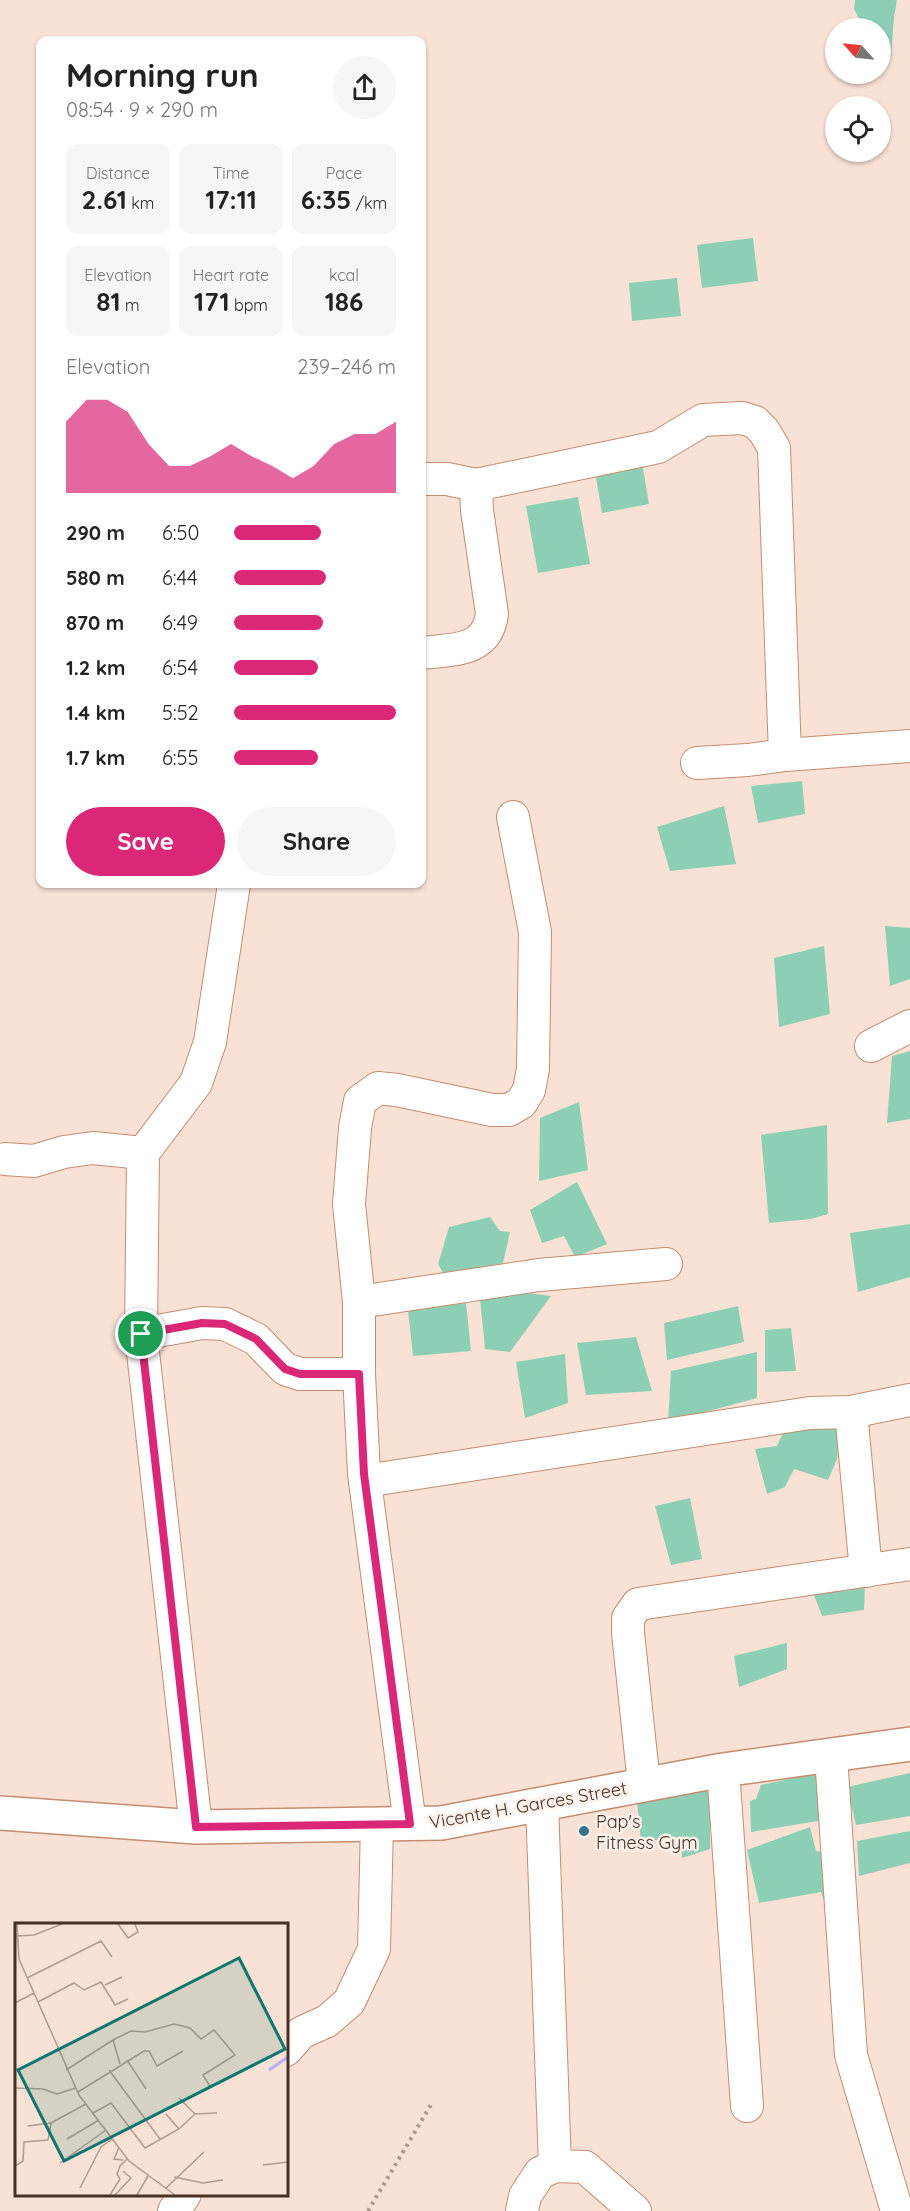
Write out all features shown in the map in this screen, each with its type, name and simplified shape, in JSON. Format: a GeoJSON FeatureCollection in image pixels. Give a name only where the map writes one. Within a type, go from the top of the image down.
{"type":"FeatureCollection","features":[{"type":"Feature","properties":{"kind":"street"},"geometry":{"type":"LineString","coordinates":[[426,479],[447,479],[476,485],[658,447],[703,420],[742,418],[755,422],[765,431],[774,448],[785,755]]}},
{"type":"Feature","properties":{"kind":"street"},"geometry":{"type":"LineString","coordinates":[[426,652],[469,647],[484,636],[490,627],[492,614],[477,510],[476,485]]}},
{"type":"Feature","properties":{"kind":"street"},"geometry":{"type":"LineString","coordinates":[[697,763],[910,746]]}},
{"type":"Feature","properties":{"kind":"street"},"geometry":{"type":"LineString","coordinates":[[410,1824],[366,1481],[359,1374],[359,1302],[350,1204],[354,1128],[360,1101],[378,1088],[492,1110],[509,1110],[521,1103],[529,1090],[532,1069],[535,932],[513,817]]}},
{"type":"Feature","properties":{"kind":"street"},"geometry":{"type":"LineString","coordinates":[[196,1827],[141,1334],[143,1153],[196,1083],[207,1052],[233,888]]}},
{"type":"Feature","properties":{"kind":"street"},"geometry":{"type":"LineString","coordinates":[[871,1046],[910,1026]]}},
{"type":"Feature","properties":{"kind":"street"},"geometry":{"type":"LineString","coordinates":[[5,1159],[34,1161],[64,1152],[93,1148],[143,1153]]}},
{"type":"Feature","properties":{"kind":"street"},"geometry":{"type":"LineString","coordinates":[[359,1302],[539,1275],[666,1264]]}},
{"type":"Feature","properties":{"kind":"street"},"geometry":{"type":"LineString","coordinates":[[141,1334],[202,1323],[225,1324],[256,1339],[285,1369],[300,1374],[359,1374]]}},
{"type":"Feature","properties":{"kind":"street"},"geometry":{"type":"LineString","coordinates":[[366,1481],[810,1413],[851,1412],[910,1401]]}},
{"type":"Feature","properties":{"kind":"street"},"geometry":{"type":"LineString","coordinates":[[851,1412],[866,1571]]}},
{"type":"Feature","properties":{"kind":"street"},"geometry":{"type":"LineString","coordinates":[[644,1784],[628,1633],[628,1618],[638,1604],[910,1564]]}},
{"type":"Feature","properties":{"kind":"street","name":"Vicente H. Garces Street"},"geometry":{"type":"LineString","coordinates":[[0,1814],[196,1827],[377,1826],[441,1823],[723,1770],[910,1744]]}},
{"type":"Feature","properties":{"kind":"street"},"geometry":{"type":"LineString","coordinates":[[831,1756],[851,2055],[897,2211]]}},
{"type":"Feature","properties":{"kind":"street"},"geometry":{"type":"LineString","coordinates":[[723,1770],[747,2106]]}},
{"type":"Feature","properties":{"kind":"street"},"geometry":{"type":"LineString","coordinates":[[542,1804],[555,2166]]}},
{"type":"Feature","properties":{"kind":"street"},"geometry":{"type":"LineString","coordinates":[[288,2048],[301,2033],[327,2021],[349,2002],[374,1949],[377,1826]]}},
{"type":"Feature","properties":{"kind":"street"},"geometry":{"type":"LineString","coordinates":[[522,2211],[525,2196],[540,2174],[555,2166],[585,2168],[635,2211]]}},
{"type":"Feature","properties":{"kind":"street"},"geometry":{"type":"LineString","coordinates":[[174,2211],[184,2196]]}},
{"type":"Feature","properties":{"kind":"path"},"geometry":{"type":"LineString","coordinates":[[368,2211],[432,2103]]}},
{"type":"Feature","properties":{"kind":"building"},"geometry":{"type":"Polygon","coordinates":[[[855,0],[897,0],[891,57],[891,18],[859,18],[854,9],[855,0]]]}},
{"type":"Feature","properties":{"kind":"building"},"geometry":{"type":"Polygon","coordinates":[[[753,238],[758,281],[702,288],[697,245],[753,238]]]}},
{"type":"Feature","properties":{"kind":"building"},"geometry":{"type":"Polygon","coordinates":[[[677,278],[681,316],[632,321],[629,283],[677,278]]]}},
{"type":"Feature","properties":{"kind":"building"},"geometry":{"type":"Polygon","coordinates":[[[641,457],[649,504],[602,513],[594,466],[641,457]]]}},
{"type":"Feature","properties":{"kind":"building"},"geometry":{"type":"Polygon","coordinates":[[[578,497],[590,564],[538,573],[526,506],[578,497]]]}},
{"type":"Feature","properties":{"kind":"building"},"geometry":{"type":"Polygon","coordinates":[[[802,781],[805,814],[758,823],[751,786],[802,781]]]}},
{"type":"Feature","properties":{"kind":"building"},"geometry":{"type":"Polygon","coordinates":[[[724,806],[736,864],[670,871],[657,827],[724,806]]]}},
{"type":"Feature","properties":{"kind":"building"},"geometry":{"type":"Polygon","coordinates":[[[885,926],[910,928],[910,979],[890,986],[885,926]]]}},
{"type":"Feature","properties":{"kind":"building"},"geometry":{"type":"Polygon","coordinates":[[[824,946],[830,1014],[779,1027],[774,958],[824,946]]]}},
{"type":"Feature","properties":{"kind":"building"},"geometry":{"type":"Polygon","coordinates":[[[910,1051],[910,1119],[887,1123],[892,1056],[910,1051]]]}},
{"type":"Feature","properties":{"kind":"building"},"geometry":{"type":"Polygon","coordinates":[[[579,1102],[588,1170],[539,1181],[540,1118],[579,1102]]]}},
{"type":"Feature","properties":{"kind":"building"},"geometry":{"type":"Polygon","coordinates":[[[827,1125],[828,1214],[811,1219],[769,1223],[761,1135],[827,1125]]]}},
{"type":"Feature","properties":{"kind":"building"},"geometry":{"type":"Polygon","coordinates":[[[577,1182],[607,1244],[575,1257],[564,1236],[542,1243],[530,1210],[577,1182]]]}},
{"type":"Feature","properties":{"kind":"building"},"geometry":{"type":"Polygon","coordinates":[[[490,1217],[500,1231],[510,1232],[503,1263],[469,1271],[443,1273],[438,1264],[449,1227],[490,1217]]]}},
{"type":"Feature","properties":{"kind":"building"},"geometry":{"type":"Polygon","coordinates":[[[910,1224],[910,1277],[858,1292],[850,1233],[910,1224]]]}},
{"type":"Feature","properties":{"kind":"building"},"geometry":{"type":"Polygon","coordinates":[[[479,1287],[551,1296],[510,1352],[485,1349],[479,1287]]]}},
{"type":"Feature","properties":{"kind":"building"},"geometry":{"type":"Polygon","coordinates":[[[466,1303],[471,1351],[413,1356],[408,1311],[466,1303]]]}},
{"type":"Feature","properties":{"kind":"building"},"geometry":{"type":"Polygon","coordinates":[[[738,1306],[744,1342],[667,1360],[664,1323],[738,1306]]]}},
{"type":"Feature","properties":{"kind":"building"},"geometry":{"type":"Polygon","coordinates":[[[791,1328],[796,1371],[765,1372],[765,1330],[791,1328]]]}},
{"type":"Feature","properties":{"kind":"building"},"geometry":{"type":"Polygon","coordinates":[[[636,1337],[652,1391],[586,1395],[577,1343],[636,1337]]]}},
{"type":"Feature","properties":{"kind":"building"},"geometry":{"type":"Polygon","coordinates":[[[757,1352],[757,1398],[668,1422],[671,1371],[757,1352]]]}},
{"type":"Feature","properties":{"kind":"building"},"geometry":{"type":"Polygon","coordinates":[[[565,1354],[568,1403],[525,1418],[516,1362],[565,1354]]]}},
{"type":"Feature","properties":{"kind":"building"},"geometry":{"type":"Polygon","coordinates":[[[789,1420],[840,1429],[837,1459],[828,1480],[794,1469],[785,1487],[767,1494],[755,1449],[777,1446],[789,1420]]]}},
{"type":"Feature","properties":{"kind":"building"},"geometry":{"type":"Polygon","coordinates":[[[690,1498],[702,1559],[671,1565],[655,1506],[690,1498]]]}},
{"type":"Feature","properties":{"kind":"building"},"geometry":{"type":"Polygon","coordinates":[[[865,1584],[864,1610],[822,1616],[814,1595],[865,1584]]]}},
{"type":"Feature","properties":{"kind":"building"},"geometry":{"type":"Polygon","coordinates":[[[787,1643],[787,1669],[739,1687],[734,1656],[787,1643]]]}},
{"type":"Feature","properties":{"kind":"building"},"geometry":{"type":"Polygon","coordinates":[[[822,1772],[824,1820],[751,1832],[750,1801],[756,1799],[761,1785],[822,1772]]]}},
{"type":"Feature","properties":{"kind":"building"},"geometry":{"type":"Polygon","coordinates":[[[910,1773],[910,1816],[856,1825],[847,1787],[910,1773]]]}},
{"type":"Feature","properties":{"kind":"building"},"geometry":{"type":"Polygon","coordinates":[[[710,1782],[710,1849],[682,1858],[681,1837],[641,1842],[637,1800],[710,1782]]]}},
{"type":"Feature","properties":{"kind":"building"},"geometry":{"type":"Polygon","coordinates":[[[810,1827],[816,1851],[832,1854],[833,1903],[824,1901],[821,1892],[759,1903],[747,1850],[810,1827]]]}},
{"type":"Feature","properties":{"kind":"building"},"geometry":{"type":"Polygon","coordinates":[[[910,1831],[910,1863],[859,1876],[857,1841],[910,1831]]]}},
{"type":"Feature","properties":{"kind":"place","name":"Pap's Fitness Gym"},"geometry":{"type":"Point","coordinates":[584,1831]}},
{"type":"Feature","properties":{"kind":"route"},"geometry":{"type":"LineString","coordinates":[[202,1323],[225,1324],[256,1339],[285,1369],[300,1374],[359,1374],[364,1474],[410,1824],[196,1827],[141,1334],[202,1323]]}}]}
